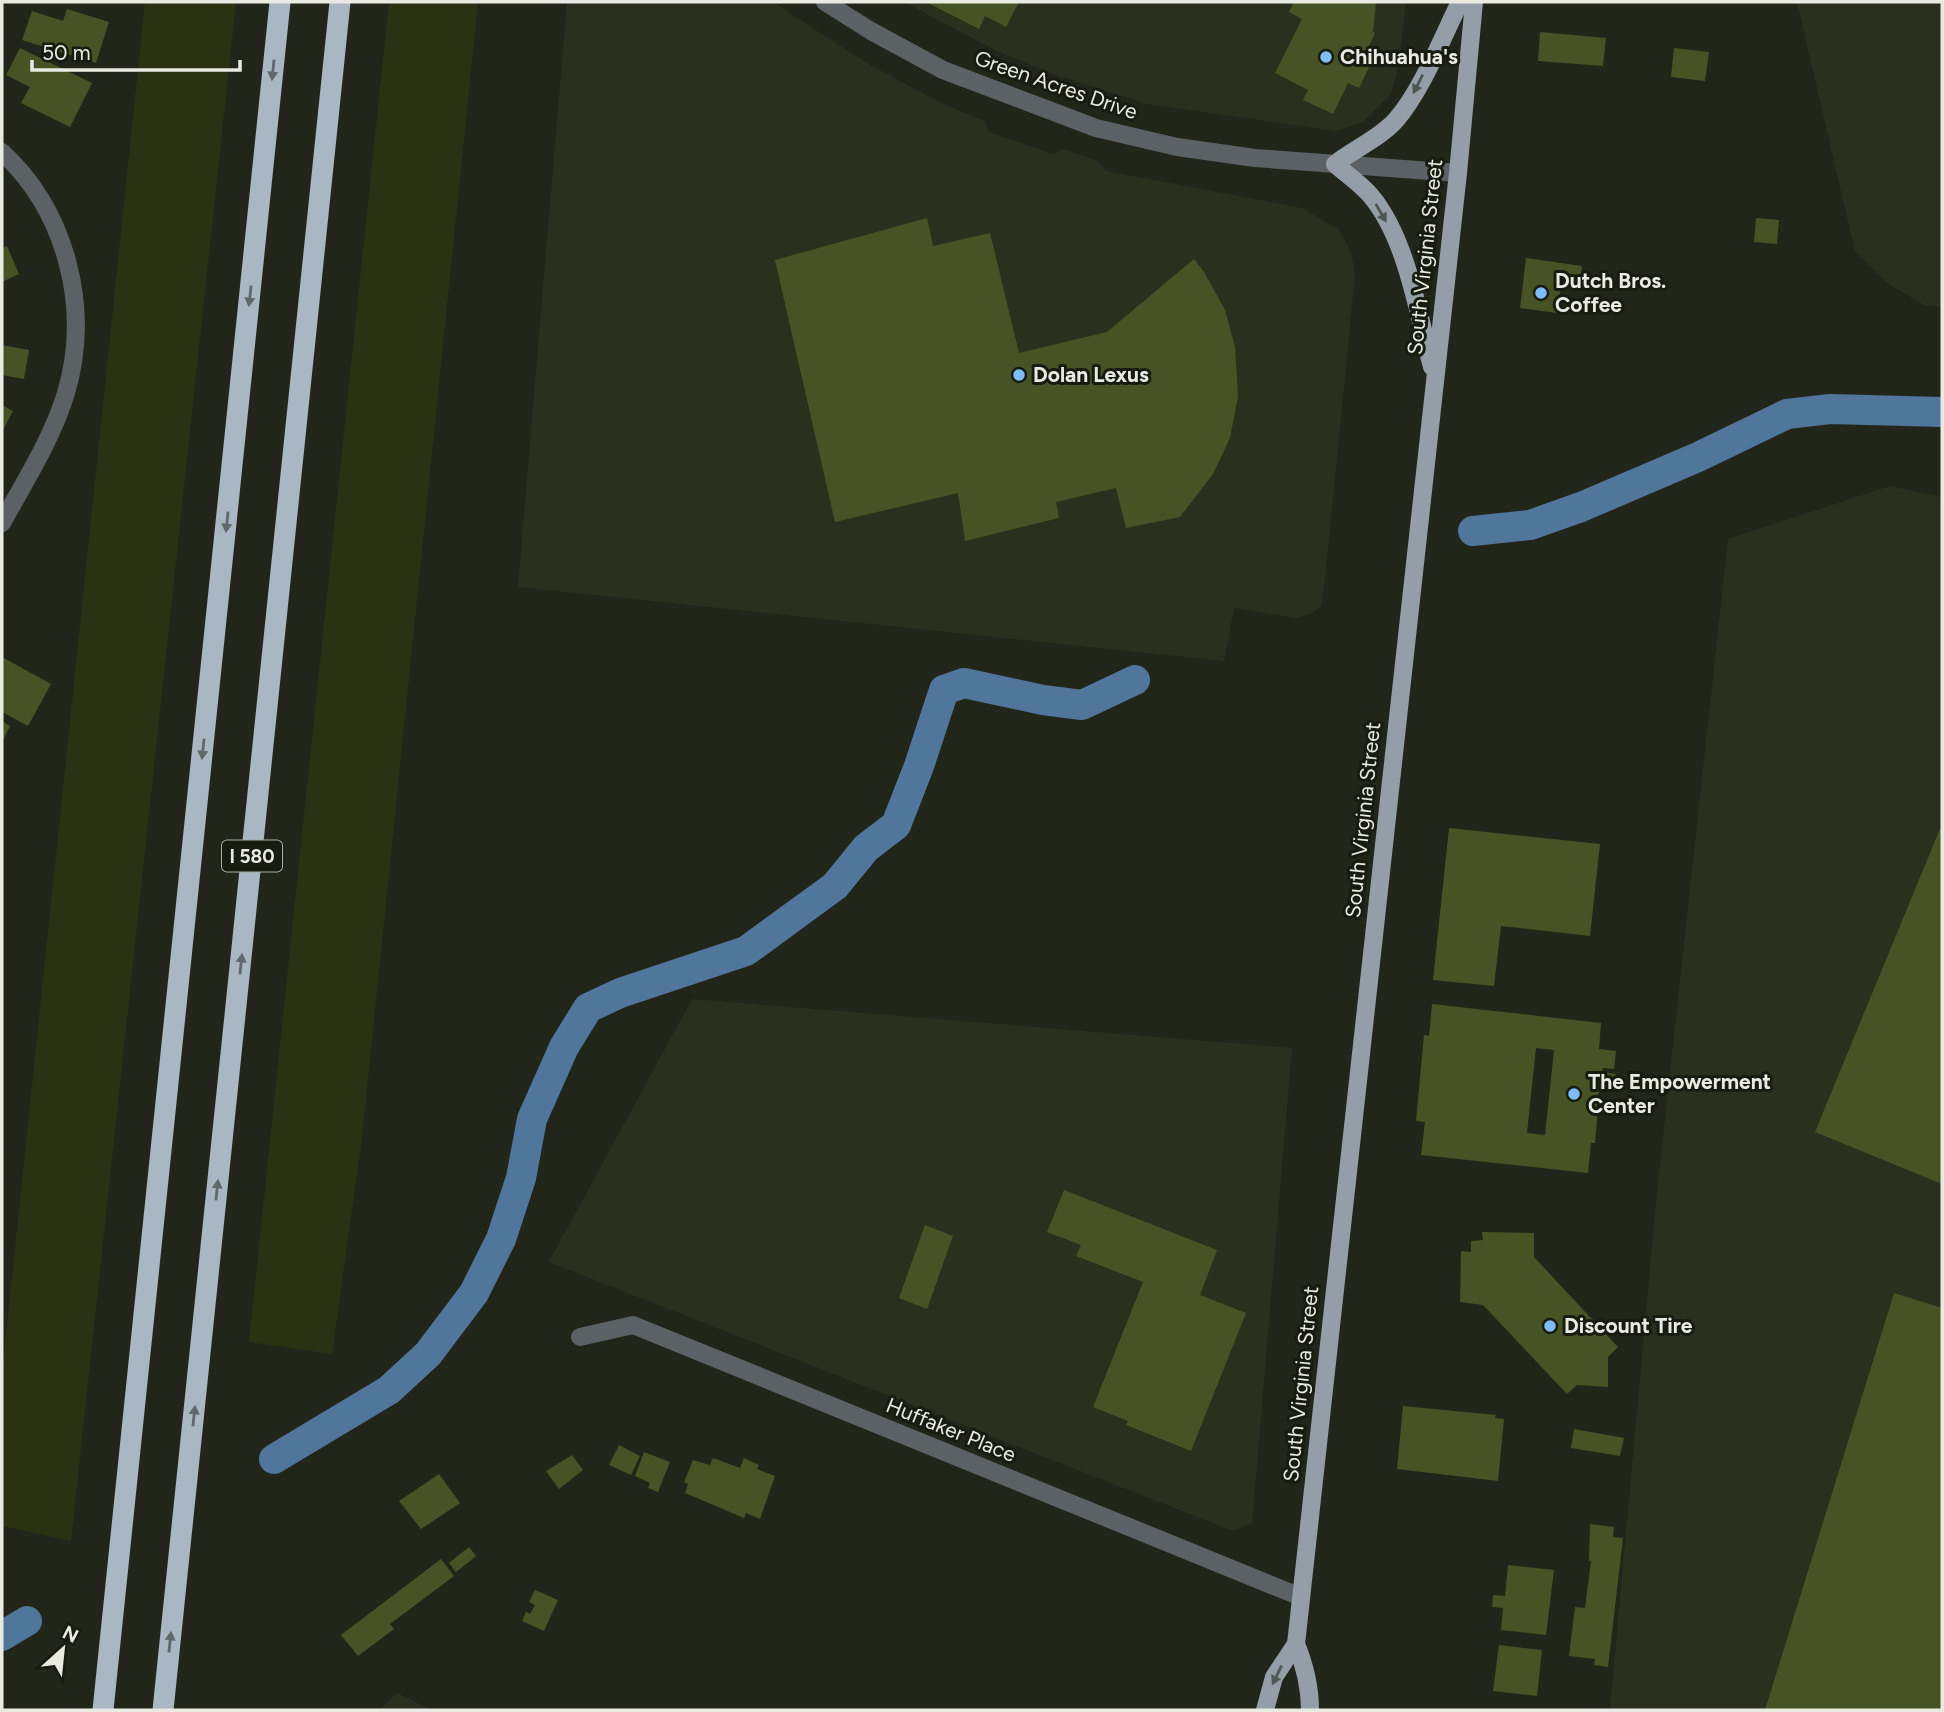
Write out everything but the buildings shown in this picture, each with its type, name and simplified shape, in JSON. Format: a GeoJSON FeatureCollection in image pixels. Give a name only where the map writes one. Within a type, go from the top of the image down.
{"type":"FeatureCollection","features":[{"type":"Feature","properties":{"kind":"highway","name":"I 580"},"geometry":{"type":"LineString","coordinates":[[103,1710],[280,2]]}},
{"type":"Feature","properties":{"kind":"highway","name":"I 580"},"geometry":{"type":"LineString","coordinates":[[163,1710],[340,2]]}},
{"type":"Feature","properties":{"kind":"main road"},"geometry":{"type":"LineString","coordinates":[[1435,377],[1405,266],[1394,237],[1370,195],[1335,164],[1378,136],[1395,121],[1411,99],[1460,2]]}},
{"type":"Feature","properties":{"kind":"main road","name":"South Virginia Street"},"geometry":{"type":"LineString","coordinates":[[1265,1710],[1274,1677],[1296,1644],[1458,173],[1474,2]]}},
{"type":"Feature","properties":{"kind":"main road","name":"South Virginia Street"},"geometry":{"type":"LineString","coordinates":[[1296,1644],[1305,1665],[1310,1688],[1310,1710]]}},
{"type":"Feature","properties":{"kind":"street","name":"Green Acres Drive"},"geometry":{"type":"LineString","coordinates":[[825,2],[871,31],[943,70],[1096,128],[1177,146],[1255,158],[1458,173]]}},
{"type":"Feature","properties":{"kind":"street"},"geometry":{"type":"LineString","coordinates":[[2,152],[44,206],[60,239],[72,279],[76,316],[74,357],[66,393],[52,431],[2,523]]}},
{"type":"Feature","properties":{"kind":"street","name":"Huffaker Place"},"geometry":{"type":"LineString","coordinates":[[580,1336],[633,1325],[1301,1597]]}},
{"type":"Feature","properties":{"kind":"shaded area"},"geometry":{"type":"Polygon","coordinates":[[[145,2],[236,2],[71,1541],[2,1526],[2,1373],[145,2]]]}},
{"type":"Feature","properties":{"kind":"shaded area"},"geometry":{"type":"Polygon","coordinates":[[[389,2],[478,2],[362,1138],[332,1354],[249,1342],[389,2]]]}},
{"type":"Feature","properties":{"kind":"shaded area"},"geometry":{"type":"Polygon","coordinates":[[[567,2],[773,2],[865,62],[941,103],[985,121],[989,132],[1053,154],[1064,149],[1097,161],[1106,171],[1302,208],[1338,229],[1351,251],[1355,275],[1321,606],[1311,614],[1295,618],[1234,608],[1224,661],[518,587],[567,2]]]}},
{"type":"Feature","properties":{"kind":"shaded area"},"geometry":{"type":"Polygon","coordinates":[[[904,2],[1406,3],[1398,68],[1391,94],[1363,122],[1336,131],[1147,104],[1050,73],[999,52],[904,2]]]}},
{"type":"Feature","properties":{"kind":"shaded area"},"geometry":{"type":"Polygon","coordinates":[[[1797,2],[1942,2],[1942,307],[1924,305],[1887,283],[1855,251],[1797,2]]]}},
{"type":"Feature","properties":{"kind":"shaded area"},"geometry":{"type":"Polygon","coordinates":[[[1890,486],[1942,497],[1942,1710],[1610,1710],[1656,1202],[1728,539],[1890,486]]]}},
{"type":"Feature","properties":{"kind":"shaded area"},"geometry":{"type":"Polygon","coordinates":[[[692,999],[1292,1048],[1252,1523],[1233,1531],[549,1262],[692,999]]]}},
{"type":"Feature","properties":{"kind":"shaded area"},"geometry":{"type":"Polygon","coordinates":[[[397,1693],[432,1710],[380,1710],[397,1693]]]}},
{"type":"Feature","properties":{"kind":"waterway"},"geometry":{"type":"LineString","coordinates":[[1473,531],[1530,525],[1581,507],[1698,457],[1787,414],[1830,409],[1942,412]]}},
{"type":"Feature","properties":{"kind":"waterway"},"geometry":{"type":"LineString","coordinates":[[274,1459],[389,1390],[428,1354],[474,1293],[501,1239],[521,1178],[532,1119],[564,1047],[588,1008],[620,993],[746,951],[835,886],[866,848],[896,825],[944,690],[964,683],[1043,700],[1082,705],[1135,680]]}},
{"type":"Feature","properties":{"kind":"waterway"},"geometry":{"type":"LineString","coordinates":[[2,1636],[27,1621]]}},
{"type":"Feature","properties":{"kind":"place","name":"Chihuahua's"},"geometry":{"type":"Point","coordinates":[1326,57]}},
{"type":"Feature","properties":{"kind":"place","name":"Dutch Bros. Coffee"},"geometry":{"type":"Point","coordinates":[1541,293]}},
{"type":"Feature","properties":{"kind":"place","name":"Dolan Lexus"},"geometry":{"type":"Point","coordinates":[1019,375]}},
{"type":"Feature","properties":{"kind":"place","name":"The Empowerment Center"},"geometry":{"type":"Point","coordinates":[1574,1094]}},
{"type":"Feature","properties":{"kind":"place","name":"Discount Tire"},"geometry":{"type":"Point","coordinates":[1550,1326]}}]}
